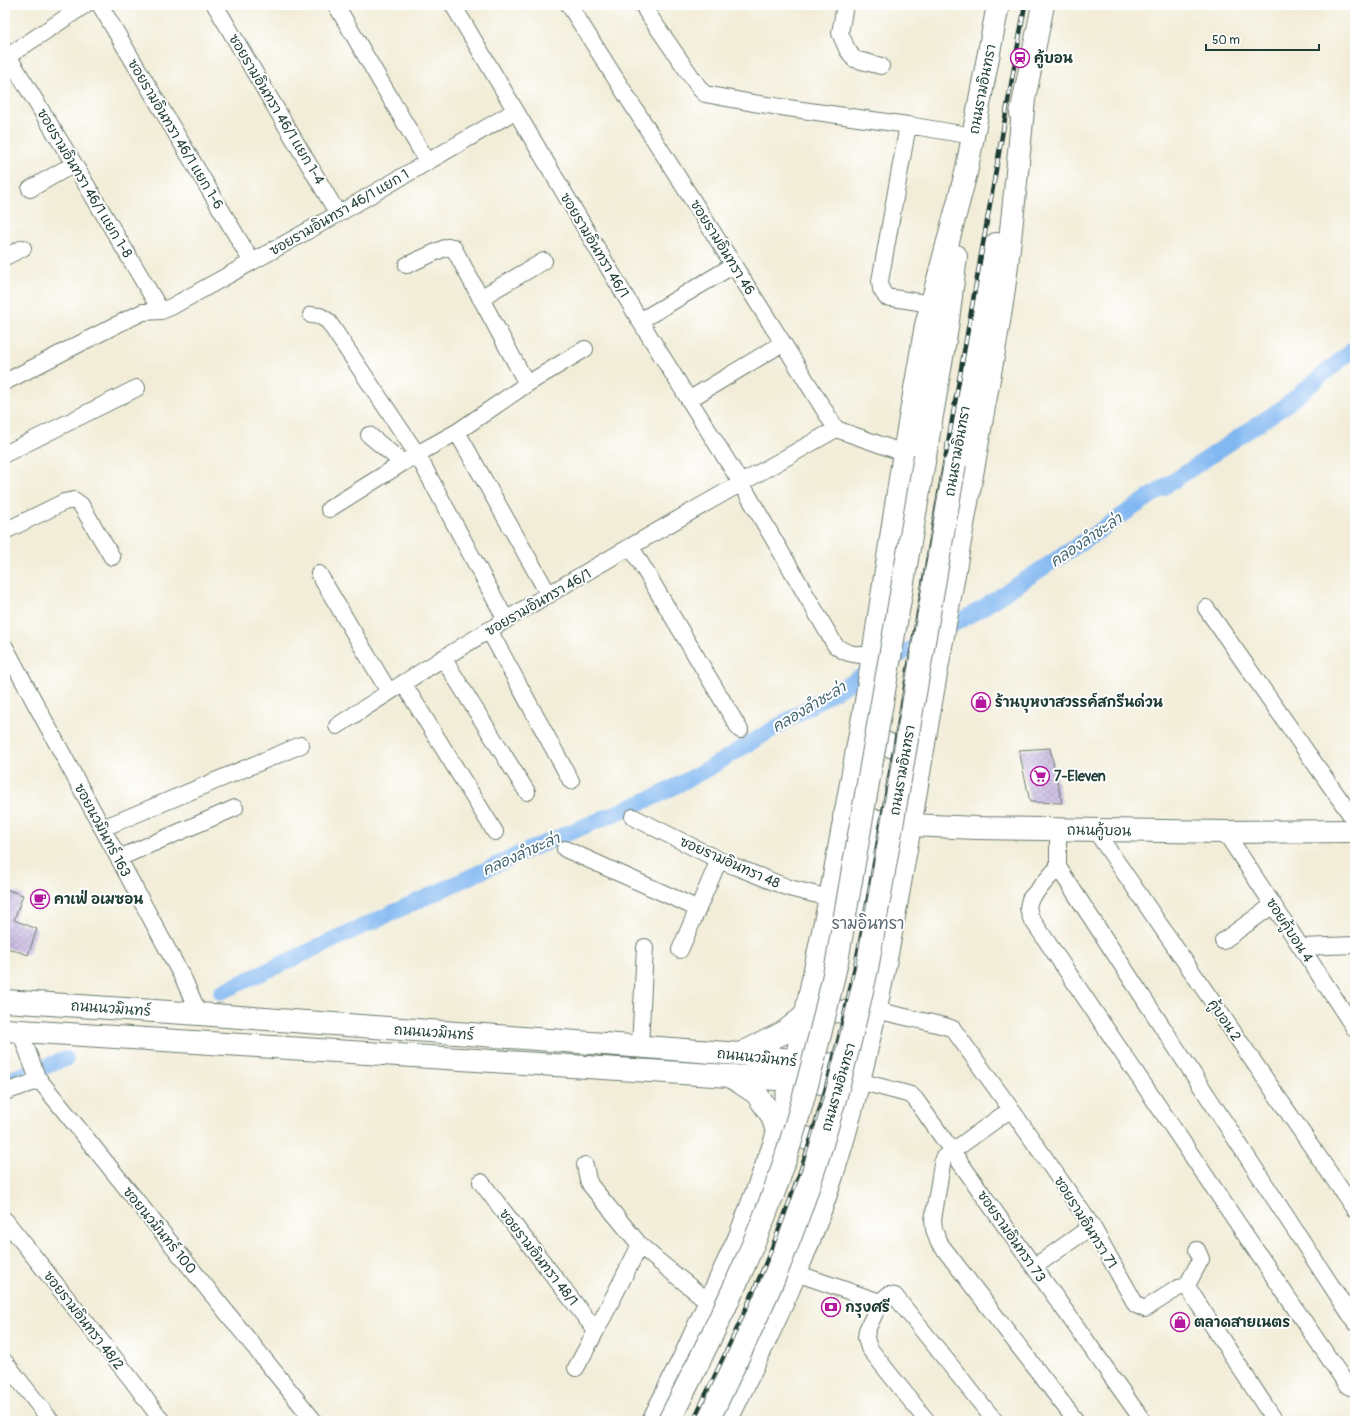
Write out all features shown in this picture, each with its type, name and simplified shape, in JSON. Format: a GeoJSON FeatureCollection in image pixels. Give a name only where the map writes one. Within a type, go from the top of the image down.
{"type":"FeatureCollection","features":[{"type":"Feature","properties":{"kind":"main road","name":"ถนนรามอินทรา"},"geometry":{"type":"LineString","coordinates":[[653,1421],[710,1303],[740,1236],[776,1136],[794,1070],[830,898],[873,660],[915,455],[947,328],[966,173],[998,5]]}},
{"type":"Feature","properties":{"kind":"main road","name":"ถนนรามอินทรา"},"geometry":{"type":"LineString","coordinates":[[708,1421],[748,1338],[792,1231],[831,1113],[851,1040],[869,961],[955,464],[1043,5]]}},
{"type":"Feature","properties":{"kind":"main road","name":"ถนนรามอินทรา"},"geometry":{"type":"LineString","coordinates":[[726,1421],[776,1319],[796,1273],[832,1177],[860,1078],[877,1002],[911,825],[925,736],[1002,298],[1016,184],[1024,98]]}},
{"type":"Feature","properties":{"kind":"main road","name":"ถนนรามอินทรา"},"geometry":{"type":"LineString","coordinates":[[669,1421],[711,1339],[757,1234],[779,1177],[820,1038],[837,961],[915,455],[926,325],[966,173]]}},
{"type":"Feature","properties":{"kind":"main road"},"geometry":{"type":"LineString","coordinates":[[862,723],[884,744],[893,747],[913,747],[925,736]]}},
{"type":"Feature","properties":{"kind":"main road","name":"ถนนคู้บอน"},"geometry":{"type":"LineString","coordinates":[[844,817],[911,825],[976,828],[1225,832],[1355,831]]}},
{"type":"Feature","properties":{"kind":"main road"},"geometry":{"type":"LineString","coordinates":[[820,942],[848,919],[855,911],[860,900],[875,829],[884,822]]}},
{"type":"Feature","properties":{"kind":"main road"},"geometry":{"type":"LineString","coordinates":[[813,980],[817,991],[828,1006],[840,1012],[852,1011],[867,1004],[877,1002]]}},
{"type":"Feature","properties":{"kind":"main road","name":"ถนนนวมินทร์"},"geometry":{"type":"LineString","coordinates":[[5,1001],[740,1054],[794,1070],[860,1078]]}},
{"type":"Feature","properties":{"kind":"main road"},"geometry":{"type":"LineString","coordinates":[[740,1054],[783,1033],[806,1015]]}},
{"type":"Feature","properties":{"kind":"main road","name":"ถนนนวมินทร์"},"geometry":{"type":"LineString","coordinates":[[13,1030],[729,1076],[794,1070]]}},
{"type":"Feature","properties":{"kind":"main road"},"geometry":{"type":"LineString","coordinates":[[729,1076],[756,1093],[772,1116],[776,1136],[795,1136],[805,1138],[815,1144],[824,1155],[832,1177]]}},
{"type":"Feature","properties":{"kind":"street"},"geometry":{"type":"LineString","coordinates":[[6,57],[85,5]]}},
{"type":"Feature","properties":{"kind":"street","name":"ซอยรามอินทรา 46/1 แยก 1-6"},"geometry":{"type":"LineString","coordinates":[[100,5],[252,262]]}},
{"type":"Feature","properties":{"kind":"street","name":"ซอยรามอินทรา 46/1 แยก 1-4"},"geometry":{"type":"LineString","coordinates":[[215,5],[338,214]]}},
{"type":"Feature","properties":{"kind":"street"},"geometry":{"type":"LineString","coordinates":[[336,5],[427,161]]}},
{"type":"Feature","properties":{"kind":"street","name":"ซอยรามอินทรา 46/1"},"geometry":{"type":"LineString","coordinates":[[453,5],[640,321],[741,483],[835,645],[840,650],[873,660]]}},
{"type":"Feature","properties":{"kind":"street","name":"ซอยรามอินทรา 46"},"geometry":{"type":"LineString","coordinates":[[569,5],[836,429]]}},
{"type":"Feature","properties":{"kind":"street"},"geometry":{"type":"LineString","coordinates":[[644,5],[646,11],[705,94],[753,104],[908,125],[973,136]]}},
{"type":"Feature","properties":{"kind":"street"},"geometry":{"type":"LineString","coordinates":[[845,5],[840,33],[847,49],[854,59],[881,66]]}},
{"type":"Feature","properties":{"kind":"street","name":"ซอยรามอินทรา 46/1 แยก 1-8"},"geometry":{"type":"LineString","coordinates":[[6,57],[74,164],[161,311]]}},
{"type":"Feature","properties":{"kind":"street","name":"ซอยรามอินทรา 46/1 แยก 1"},"geometry":{"type":"LineString","coordinates":[[161,311],[338,214],[515,111]]}},
{"type":"Feature","properties":{"kind":"street"},"geometry":{"type":"LineString","coordinates":[[908,125],[880,280],[881,289],[886,297],[932,304]]}},
{"type":"Feature","properties":{"kind":"street"},"geometry":{"type":"LineString","coordinates":[[30,189],[74,164]]}},
{"type":"Feature","properties":{"kind":"street"},"geometry":{"type":"LineString","coordinates":[[407,265],[447,247],[453,247],[526,384]]}},
{"type":"Feature","properties":{"kind":"street"},"geometry":{"type":"LineString","coordinates":[[5,257],[23,248]]}},
{"type":"Feature","properties":{"kind":"street"},"geometry":{"type":"LineString","coordinates":[[480,298],[544,261]]}},
{"type":"Feature","properties":{"kind":"street"},"geometry":{"type":"LineString","coordinates":[[640,321],[734,265]]}},
{"type":"Feature","properties":{"kind":"street"},"geometry":{"type":"LineString","coordinates":[[5,382],[142,312],[161,311]]}},
{"type":"Feature","properties":{"kind":"street"},"geometry":{"type":"LineString","coordinates":[[311,315],[320,316],[328,321],[417,454],[506,620]]}},
{"type":"Feature","properties":{"kind":"street"},"geometry":{"type":"LineString","coordinates":[[690,399],[783,343]]}},
{"type":"Feature","properties":{"kind":"street"},"geometry":{"type":"LineString","coordinates":[[329,509],[417,454],[457,432],[526,384],[585,349]]}},
{"type":"Feature","properties":{"kind":"street"},"geometry":{"type":"LineString","coordinates":[[5,454],[136,388]]}},
{"type":"Feature","properties":{"kind":"street"},"geometry":{"type":"LineString","coordinates":[[741,483],[836,429],[915,455]]}},
{"type":"Feature","properties":{"kind":"street"},"geometry":{"type":"LineString","coordinates":[[457,432],[549,595]]}},
{"type":"Feature","properties":{"kind":"street"},"geometry":{"type":"LineString","coordinates":[[369,435],[403,463]]}},
{"type":"Feature","properties":{"kind":"street","name":"ซอยรามอินทรา 46/1"},"geometry":{"type":"LineString","coordinates":[[337,726],[403,682],[489,630],[741,483]]}},
{"type":"Feature","properties":{"kind":"street"},"geometry":{"type":"LineString","coordinates":[[5,531],[64,502],[74,500],[81,505],[112,557]]}},
{"type":"Feature","properties":{"kind":"street"},"geometry":{"type":"LineString","coordinates":[[631,547],[740,730]]}},
{"type":"Feature","properties":{"kind":"street"},"geometry":{"type":"LineString","coordinates":[[319,574],[389,692]]}},
{"type":"Feature","properties":{"kind":"street"},"geometry":{"type":"LineString","coordinates":[[1206,608],[1355,821]]}},
{"type":"Feature","properties":{"kind":"street"},"geometry":{"type":"LineString","coordinates":[[489,630],[572,781]]}},
{"type":"Feature","properties":{"kind":"street","name":"ซอยนวมินทร์ 163"},"geometry":{"type":"LineString","coordinates":[[5,647],[184,980],[199,1014]]}},
{"type":"Feature","properties":{"kind":"street"},"geometry":{"type":"LineString","coordinates":[[443,658],[527,792]]}},
{"type":"Feature","properties":{"kind":"street"},"geometry":{"type":"LineString","coordinates":[[403,682],[495,832]]}},
{"type":"Feature","properties":{"kind":"street"},"geometry":{"type":"LineString","coordinates":[[103,828],[301,746]]}},
{"type":"Feature","properties":{"kind":"street"},"geometry":{"type":"LineString","coordinates":[[119,858],[235,808]]}},
{"type":"Feature","properties":{"kind":"street","name":"ซอยรามอินทรา 48"},"geometry":{"type":"LineString","coordinates":[[633,817],[719,860],[789,888],[830,898]]}},
{"type":"Feature","properties":{"kind":"street"},"geometry":{"type":"LineString","coordinates":[[1058,830],[1058,867],[1355,1322]]}},
{"type":"Feature","properties":{"kind":"street","name":"คู้บอน 2"},"geometry":{"type":"LineString","coordinates":[[1095,830],[1355,1210]]}},
{"type":"Feature","properties":{"kind":"street","name":"ซอยคู้บอน 4"},"geometry":{"type":"LineString","coordinates":[[1225,832],[1355,1029]]}},
{"type":"Feature","properties":{"kind":"street"},"geometry":{"type":"LineString","coordinates":[[565,849],[698,909]]}},
{"type":"Feature","properties":{"kind":"street"},"geometry":{"type":"LineString","coordinates":[[680,950],[719,860]]}},
{"type":"Feature","properties":{"kind":"street"},"geometry":{"type":"LineString","coordinates":[[1058,867],[1030,899],[1028,908],[1031,918],[1347,1384],[1350,1387],[1355,1385]]}},
{"type":"Feature","properties":{"kind":"street"},"geometry":{"type":"LineString","coordinates":[[1224,941],[1273,904]]}},
{"type":"Feature","properties":{"kind":"street"},"geometry":{"type":"LineString","coordinates":[[1301,946],[1355,945]]}},
{"type":"Feature","properties":{"kind":"street"},"geometry":{"type":"LineString","coordinates":[[640,1047],[645,947]]}},
{"type":"Feature","properties":{"kind":"street","name":"ซอยรามอินทรา 71"},"geometry":{"type":"LineString","coordinates":[[877,1002],[952,1029],[1012,1109],[1092,1226],[1136,1305],[1144,1309],[1178,1288],[1186,1287]]}},
{"type":"Feature","properties":{"kind":"street","name":"ซอยนวมินทร์ 100"},"geometry":{"type":"LineString","coordinates":[[13,1030],[31,1061],[39,1079],[314,1421]]}},
{"type":"Feature","properties":{"kind":"street","name":"ซอยรามอินทรา 73"},"geometry":{"type":"LineString","coordinates":[[860,1078],[911,1095],[916,1100],[1143,1421]]}},
{"type":"Feature","properties":{"kind":"street"},"geometry":{"type":"LineString","coordinates":[[5,1092],[39,1079]]}},
{"type":"Feature","properties":{"kind":"street"},"geometry":{"type":"LineString","coordinates":[[1012,1109],[943,1158],[933,1220],[934,1229],[938,1241],[1076,1421]]}},
{"type":"Feature","properties":{"kind":"street"},"geometry":{"type":"LineString","coordinates":[[585,1166],[591,1186],[640,1245],[710,1303]]}},
{"type":"Feature","properties":{"kind":"street","name":"ซอยรามอินทรา 48/1"},"geometry":{"type":"LineString","coordinates":[[481,1182],[596,1332]]}},
{"type":"Feature","properties":{"kind":"street","name":"ซอยรามอินทรา 48/2"},"geometry":{"type":"LineString","coordinates":[[5,1220],[131,1379],[162,1421]]}},
{"type":"Feature","properties":{"kind":"street"},"geometry":{"type":"LineString","coordinates":[[1034,1267],[1092,1226]]}},
{"type":"Feature","properties":{"kind":"street"},"geometry":{"type":"LineString","coordinates":[[576,1368],[640,1245]]}},
{"type":"Feature","properties":{"kind":"street"},"geometry":{"type":"LineString","coordinates":[[1198,1250],[1201,1259],[1186,1287],[1274,1421]]}},
{"type":"Feature","properties":{"kind":"street"},"geometry":{"type":"LineString","coordinates":[[796,1273],[880,1302]]}},
{"type":"Feature","properties":{"kind":"street"},"geometry":{"type":"LineString","coordinates":[[927,1421],[869,1348],[866,1338],[867,1330],[880,1302],[888,1295],[895,1296],[995,1421]]}},
{"type":"Feature","properties":{"kind":"street"},"geometry":{"type":"LineString","coordinates":[[5,1362],[51,1421]]}},
{"type":"Feature","properties":{"kind":"building","name":"7-Eleven"},"geometry":{"type":"Polygon","coordinates":[[[1050,748],[1062,803],[1030,802],[1019,750],[1050,748]]]}},
{"type":"Feature","properties":{"kind":"building"},"geometry":{"type":"Polygon","coordinates":[[[5,889],[23,895],[14,920],[37,929],[28,955],[5,947],[5,889]]]}},
{"type":"Feature","properties":{"kind":"waterway","name":"คลองลำชะล่า"},"geometry":{"type":"LineString","coordinates":[[221,992],[528,850],[659,795],[711,767],[832,693],[979,610],[1285,406],[1355,348]]}},
{"type":"Feature","properties":{"kind":"waterway","name":"คลองลำชะล่า"},"geometry":{"type":"LineString","coordinates":[[5,1081],[66,1059]]}},
{"type":"Feature","properties":{"kind":"railway"},"geometry":{"type":"LineString","coordinates":[[693,1421],[744,1313],[779,1231],[801,1170],[822,1103],[848,1001],[862,932],[1025,5]]}},
{"type":"Feature","properties":{"kind":"place","name":"คู้บอน"},"geometry":{"type":"Point","coordinates":[1020,58]}},
{"type":"Feature","properties":{"kind":"place","name":"ร้านบุหงาสวรรค์สกรีนด่วน"},"geometry":{"type":"Point","coordinates":[981,702]}},
{"type":"Feature","properties":{"kind":"place","name":"7-Eleven"},"geometry":{"type":"Point","coordinates":[1040,776]}},
{"type":"Feature","properties":{"kind":"place","name":"คาเฟ่ อเมซอน"},"geometry":{"type":"Point","coordinates":[40,899]}},
{"type":"Feature","properties":{"kind":"place","name":"กรุงศรี"},"geometry":{"type":"Point","coordinates":[831,1307]}},
{"type":"Feature","properties":{"kind":"place","name":"ตลาดสายเนตร"},"geometry":{"type":"Point","coordinates":[1180,1322]}},
{"type":"Feature","properties":{"kind":"district","name":"รามอินทรา"},"geometry":{"type":"Point","coordinates":[868,923]}}]}
